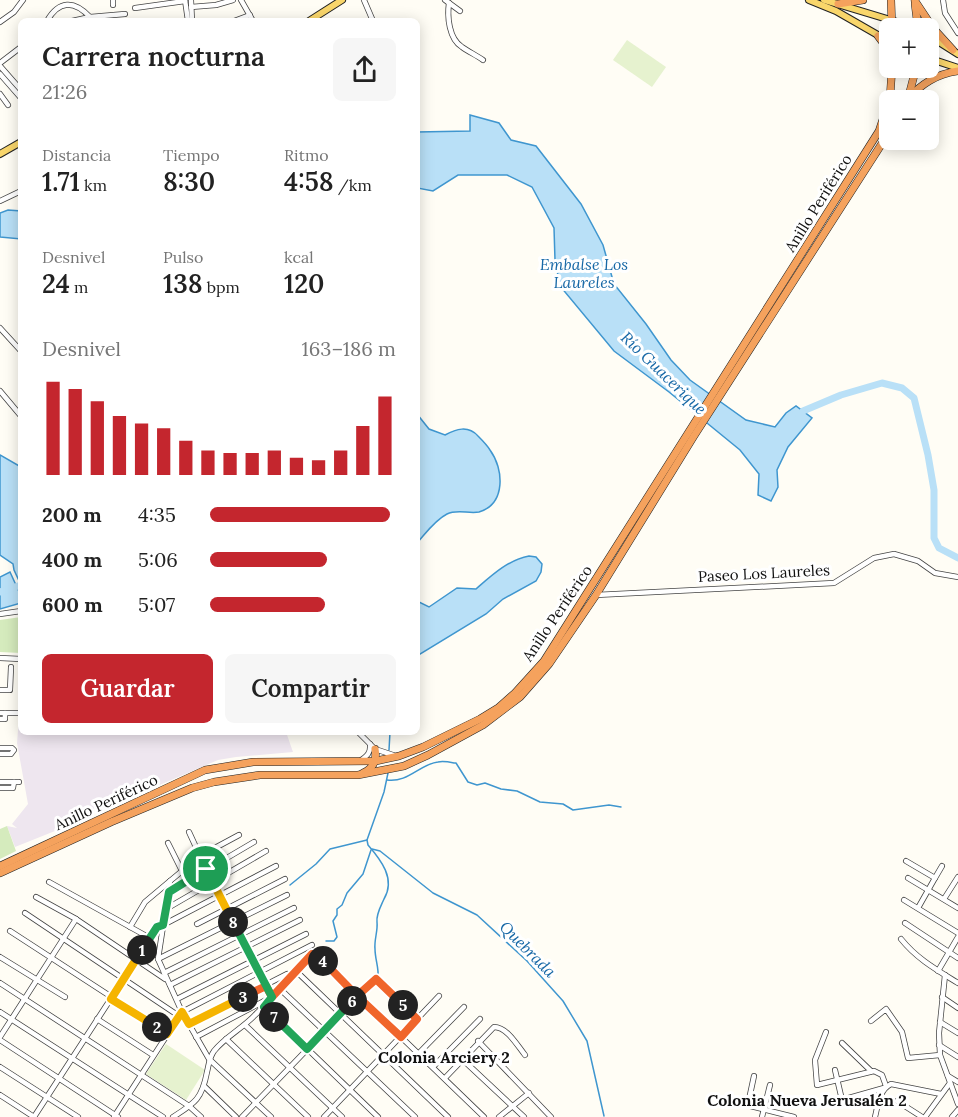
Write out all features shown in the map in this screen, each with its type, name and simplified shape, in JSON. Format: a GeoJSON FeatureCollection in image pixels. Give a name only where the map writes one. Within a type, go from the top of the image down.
{"type":"FeatureCollection","features":[{"type":"Feature","properties":{"kind":"highway"},"geometry":{"type":"LineString","coordinates":[[838,4],[863,0]]}},
{"type":"Feature","properties":{"kind":"highway"},"geometry":{"type":"LineString","coordinates":[[891,0],[891,18]]}},
{"type":"Feature","properties":{"kind":"highway"},"geometry":{"type":"LineString","coordinates":[[915,1],[916,18]]}},
{"type":"Feature","properties":{"kind":"highway"},"geometry":{"type":"LineString","coordinates":[[915,1],[933,28],[955,52]]}},
{"type":"Feature","properties":{"kind":"highway"},"geometry":{"type":"LineString","coordinates":[[916,90],[922,84],[958,69]]}},
{"type":"Feature","properties":{"kind":"highway","name":"Anillo Periférico"},"geometry":{"type":"LineString","coordinates":[[0,866],[195,774],[238,763],[359,762],[399,756],[480,720],[516,693],[544,661],[692,434],[879,131],[890,98],[891,78]]}},
{"type":"Feature","properties":{"kind":"highway","name":"Anillo Periférico"},"geometry":{"type":"LineString","coordinates":[[728,377],[879,148]]}},
{"type":"Feature","properties":{"kind":"highway","name":"Anillo Periférico"},"geometry":{"type":"LineString","coordinates":[[0,873],[192,788],[229,779],[273,775],[358,775],[381,772],[412,762],[483,725],[520,697],[549,664],[596,595],[692,434]]}},
{"type":"Feature","properties":{"kind":"highway"},"geometry":{"type":"LineString","coordinates":[[358,775],[369,770],[376,761],[375,749]]}},
{"type":"Feature","properties":{"kind":"highway"},"geometry":{"type":"LineString","coordinates":[[273,775],[269,768],[277,761]]}},
{"type":"Feature","properties":{"kind":"main road"},"geometry":{"type":"LineString","coordinates":[[314,18],[342,0]]}},
{"type":"Feature","properties":{"kind":"main road"},"geometry":{"type":"LineString","coordinates":[[319,18],[346,0]]}},
{"type":"Feature","properties":{"kind":"main road"},"geometry":{"type":"LineString","coordinates":[[809,0],[858,23],[878,36]]}},
{"type":"Feature","properties":{"kind":"main road"},"geometry":{"type":"LineString","coordinates":[[824,0],[887,18]]}},
{"type":"Feature","properties":{"kind":"main road"},"geometry":{"type":"LineString","coordinates":[[858,23],[866,19],[866,16],[859,10]]}},
{"type":"Feature","properties":{"kind":"main road"},"geometry":{"type":"LineString","coordinates":[[939,42],[955,52]]}},
{"type":"Feature","properties":{"kind":"main road"},"geometry":{"type":"LineString","coordinates":[[939,62],[958,69]]}},
{"type":"Feature","properties":{"kind":"main road"},"geometry":{"type":"LineString","coordinates":[[0,154],[18,144]]}},
{"type":"Feature","properties":{"kind":"street"},"geometry":{"type":"LineString","coordinates":[[0,21],[14,12],[23,0]]}},
{"type":"Feature","properties":{"kind":"street"},"geometry":{"type":"LineString","coordinates":[[49,18],[60,4],[72,0],[90,17]]}},
{"type":"Feature","properties":{"kind":"street"},"geometry":{"type":"LineString","coordinates":[[135,8],[185,0],[189,18]]}},
{"type":"Feature","properties":{"kind":"street"},"geometry":{"type":"LineString","coordinates":[[190,18],[191,0]]}},
{"type":"Feature","properties":{"kind":"street"},"geometry":{"type":"LineString","coordinates":[[192,8],[232,0]]}},
{"type":"Feature","properties":{"kind":"street"},"geometry":{"type":"LineString","coordinates":[[241,0],[251,18]]}},
{"type":"Feature","properties":{"kind":"street"},"geometry":{"type":"LineString","coordinates":[[364,0],[372,18]]}},
{"type":"Feature","properties":{"kind":"street"},"geometry":{"type":"LineString","coordinates":[[943,0],[945,13],[958,33]]}},
{"type":"Feature","properties":{"kind":"street"},"geometry":{"type":"LineString","coordinates":[[447,1],[460,10]]}},
{"type":"Feature","properties":{"kind":"street"},"geometry":{"type":"LineString","coordinates":[[447,1],[448,21],[455,39],[461,46],[483,60]]}},
{"type":"Feature","properties":{"kind":"street"},"geometry":{"type":"LineString","coordinates":[[86,18],[125,14]]}},
{"type":"Feature","properties":{"kind":"street"},"geometry":{"type":"LineString","coordinates":[[242,18],[249,15]]}},
{"type":"Feature","properties":{"kind":"street"},"geometry":{"type":"LineString","coordinates":[[18,49],[0,64],[18,86]]}},
{"type":"Feature","properties":{"kind":"street"},"geometry":{"type":"LineString","coordinates":[[1,78],[18,86]]}},
{"type":"Feature","properties":{"kind":"street"},"geometry":{"type":"LineString","coordinates":[[0,94],[8,105]]}},
{"type":"Feature","properties":{"kind":"street"},"geometry":{"type":"LineString","coordinates":[[0,201],[18,192]]}},
{"type":"Feature","properties":{"kind":"street"},"geometry":{"type":"LineString","coordinates":[[0,328],[18,348]]}},
{"type":"Feature","properties":{"kind":"street"},"geometry":{"type":"LineString","coordinates":[[0,391],[18,412]]}},
{"type":"Feature","properties":{"kind":"street","name":"Paseo Los Laureles"},"geometry":{"type":"LineString","coordinates":[[596,595],[834,583],[874,558],[894,554],[918,561],[935,573],[958,578]]}},
{"type":"Feature","properties":{"kind":"street"},"geometry":{"type":"LineString","coordinates":[[0,614],[18,611]]}},
{"type":"Feature","properties":{"kind":"street"},"geometry":{"type":"LineString","coordinates":[[0,659],[18,659]]}},
{"type":"Feature","properties":{"kind":"street"},"geometry":{"type":"LineString","coordinates":[[0,690],[10,690],[11,668]]}},
{"type":"Feature","properties":{"kind":"street"},"geometry":{"type":"LineString","coordinates":[[0,719],[5,719],[3,713],[18,713]]}},
{"type":"Feature","properties":{"kind":"street"},"geometry":{"type":"LineString","coordinates":[[362,735],[375,749],[388,755],[399,756]]}},
{"type":"Feature","properties":{"kind":"street"},"geometry":{"type":"LineString","coordinates":[[359,762],[370,752],[369,741]]}},
{"type":"Feature","properties":{"kind":"street"},"geometry":{"type":"LineString","coordinates":[[0,748],[14,750],[11,754],[0,754]]}},
{"type":"Feature","properties":{"kind":"street"},"geometry":{"type":"LineString","coordinates":[[0,782],[16,782],[13,788],[0,788]]}},
{"type":"Feature","properties":{"kind":"street"},"geometry":{"type":"LineString","coordinates":[[189,832],[272,997]]}},
{"type":"Feature","properties":{"kind":"street"},"geometry":{"type":"LineString","coordinates":[[130,927],[145,902],[200,856],[239,835]]}},
{"type":"Feature","properties":{"kind":"street"},"geometry":{"type":"LineString","coordinates":[[169,892],[254,842]]}},
{"type":"Feature","properties":{"kind":"street"},"geometry":{"type":"LineString","coordinates":[[168,843],[182,871]]}},
{"type":"Feature","properties":{"kind":"street"},"geometry":{"type":"LineString","coordinates":[[166,909],[266,851]]}},
{"type":"Feature","properties":{"kind":"street"},"geometry":{"type":"LineString","coordinates":[[906,861],[935,878]]}},
{"type":"Feature","properties":{"kind":"street"},"geometry":{"type":"LineString","coordinates":[[0,1095],[34,1117],[158,926],[276,866]]}},
{"type":"Feature","properties":{"kind":"street"},"geometry":{"type":"LineString","coordinates":[[918,908],[942,866]]}},
{"type":"Feature","properties":{"kind":"street"},"geometry":{"type":"LineString","coordinates":[[944,899],[956,884],[958,877]]}},
{"type":"Feature","properties":{"kind":"street"},"geometry":{"type":"LineString","coordinates":[[908,878],[958,908]]}},
{"type":"Feature","properties":{"kind":"street"},"geometry":{"type":"LineString","coordinates":[[197,924],[285,879]]}},
{"type":"Feature","properties":{"kind":"street"},"geometry":{"type":"LineString","coordinates":[[170,881],[158,959],[177,999],[181,1014]]}},
{"type":"Feature","properties":{"kind":"street"},"geometry":{"type":"LineString","coordinates":[[49,882],[150,938]]}},
{"type":"Feature","properties":{"kind":"street"},"geometry":{"type":"LineString","coordinates":[[158,959],[287,895]]}},
{"type":"Feature","properties":{"kind":"street"},"geometry":{"type":"LineString","coordinates":[[36,897],[76,919],[169,983]]}},
{"type":"Feature","properties":{"kind":"street"},"geometry":{"type":"LineString","coordinates":[[904,900],[958,935],[938,971]]}},
{"type":"Feature","properties":{"kind":"street"},"geometry":{"type":"LineString","coordinates":[[164,973],[294,908]]}},
{"type":"Feature","properties":{"kind":"street"},"geometry":{"type":"LineString","coordinates":[[25,913],[181,1014],[209,1059],[271,1117]]}},
{"type":"Feature","properties":{"kind":"street"},"geometry":{"type":"LineString","coordinates":[[76,919],[0,1038],[115,1116],[181,1014],[312,945]]}},
{"type":"Feature","properties":{"kind":"street"},"geometry":{"type":"LineString","coordinates":[[169,983],[300,920]]}},
{"type":"Feature","properties":{"kind":"street"},"geometry":{"type":"LineString","coordinates":[[905,923],[958,958]]}},
{"type":"Feature","properties":{"kind":"street"},"geometry":{"type":"LineString","coordinates":[[10,931],[167,1034]]}},
{"type":"Feature","properties":{"kind":"street"},"geometry":{"type":"LineString","coordinates":[[177,999],[306,934]]}},
{"type":"Feature","properties":{"kind":"street"},"geometry":{"type":"LineString","coordinates":[[902,939],[915,955],[958,983]]}},
{"type":"Feature","properties":{"kind":"street"},"geometry":{"type":"LineString","coordinates":[[173,1117],[197,1101],[204,1086],[209,1059],[215,1050],[264,1007],[295,970],[312,954],[317,956],[419,1053],[483,1117]]}},
{"type":"Feature","properties":{"kind":"street"},"geometry":{"type":"LineString","coordinates":[[0,957],[65,997]]}},
{"type":"Feature","properties":{"kind":"street"},"geometry":{"type":"LineString","coordinates":[[295,970],[448,1117]]}},
{"type":"Feature","properties":{"kind":"street"},"geometry":{"type":"LineString","coordinates":[[189,1024],[287,974]]}},
{"type":"Feature","properties":{"kind":"street"},"geometry":{"type":"LineString","coordinates":[[945,975],[939,1046],[940,1055],[958,1104]]}},
{"type":"Feature","properties":{"kind":"street"},"geometry":{"type":"LineString","coordinates":[[242,1117],[340,1013],[376,979],[417,1019]]}},
{"type":"Feature","properties":{"kind":"street"},"geometry":{"type":"LineString","coordinates":[[0,983],[189,1106],[201,1117]]}},
{"type":"Feature","properties":{"kind":"street"},"geometry":{"type":"LineString","coordinates":[[279,988],[415,1117]]}},
{"type":"Feature","properties":{"kind":"street"},"geometry":{"type":"LineString","coordinates":[[324,1117],[439,996]]}},
{"type":"Feature","properties":{"kind":"street"},"geometry":{"type":"LineString","coordinates":[[196,1037],[272,997]]}},
{"type":"Feature","properties":{"kind":"street"},"geometry":{"type":"LineString","coordinates":[[942,997],[958,1008]]}},
{"type":"Feature","properties":{"kind":"street"},"geometry":{"type":"LineString","coordinates":[[264,1007],[378,1117]]}},
{"type":"Feature","properties":{"kind":"street"},"geometry":{"type":"LineString","coordinates":[[419,1053],[464,1007]]}},
{"type":"Feature","properties":{"kind":"street"},"geometry":{"type":"LineString","coordinates":[[871,1021],[886,1009],[902,1032],[908,1058],[940,1055]]}},
{"type":"Feature","properties":{"kind":"street"},"geometry":{"type":"LineString","coordinates":[[0,1012],[162,1117]]}},
{"type":"Feature","properties":{"kind":"street"},"geometry":{"type":"LineString","coordinates":[[97,1018],[153,1055]]}},
{"type":"Feature","properties":{"kind":"street"},"geometry":{"type":"LineString","coordinates":[[433,1067],[480,1019]]}},
{"type":"Feature","properties":{"kind":"street"},"geometry":{"type":"LineString","coordinates":[[940,1022],[958,1033]]}},
{"type":"Feature","properties":{"kind":"street"},"geometry":{"type":"LineString","coordinates":[[245,1025],[342,1117]]}},
{"type":"Feature","properties":{"kind":"street"},"geometry":{"type":"LineString","coordinates":[[445,1078],[478,1041],[494,1027],[499,1027],[525,1054]]}},
{"type":"Feature","properties":{"kind":"street"},"geometry":{"type":"LineString","coordinates":[[825,1032],[815,1060],[817,1085],[871,1071]]}},
{"type":"Feature","properties":{"kind":"street"},"geometry":{"type":"LineString","coordinates":[[226,1040],[308,1117]]}},
{"type":"Feature","properties":{"kind":"street"},"geometry":{"type":"LineString","coordinates":[[478,1041],[552,1117]]}},
{"type":"Feature","properties":{"kind":"street"},"geometry":{"type":"LineString","coordinates":[[842,1043],[871,1071],[882,1075],[885,1087],[880,1096],[876,1117]]}},
{"type":"Feature","properties":{"kind":"street"},"geometry":{"type":"LineString","coordinates":[[939,1046],[958,1057]]}},
{"type":"Feature","properties":{"kind":"street"},"geometry":{"type":"LineString","coordinates":[[462,1059],[524,1117]]}},
{"type":"Feature","properties":{"kind":"street"},"geometry":{"type":"LineString","coordinates":[[0,1067],[78,1117]]}},
{"type":"Feature","properties":{"kind":"street"},"geometry":{"type":"LineString","coordinates":[[835,1070],[842,1100]]}},
{"type":"Feature","properties":{"kind":"street"},"geometry":{"type":"LineString","coordinates":[[947,1075],[958,1082]]}},
{"type":"Feature","properties":{"kind":"street"},"geometry":{"type":"LineString","coordinates":[[748,1104],[754,1076]]}},
{"type":"Feature","properties":{"kind":"street"},"geometry":{"type":"LineString","coordinates":[[897,1101],[923,1117],[950,1083]]}},
{"type":"Feature","properties":{"kind":"street"},"geometry":{"type":"LineString","coordinates":[[831,1102],[891,1084],[941,1094]]}},
{"type":"Feature","properties":{"kind":"street"},"geometry":{"type":"LineString","coordinates":[[762,1117],[770,1085]]}},
{"type":"Feature","properties":{"kind":"street"},"geometry":{"type":"LineString","coordinates":[[204,1086],[236,1117]]}},
{"type":"Feature","properties":{"kind":"street"},"geometry":{"type":"LineString","coordinates":[[499,1117],[529,1093]]}},
{"type":"Feature","properties":{"kind":"street"},"geometry":{"type":"LineString","coordinates":[[734,1102],[794,1117]]}},
{"type":"Feature","properties":{"kind":"street"},"geometry":{"type":"LineString","coordinates":[[951,1117],[958,1110]]}},
{"type":"Feature","properties":{"kind":"shaded area"},"geometry":{"type":"Polygon","coordinates":[[[18,730],[18,735],[287,735],[293,752],[218,760],[141,793],[142,785],[139,790],[109,799],[65,827],[15,847],[7,826],[17,828],[12,824],[28,804],[17,743],[18,730]]]}},
{"type":"Feature","properties":{"kind":"green space"},"geometry":{"type":"Polygon","coordinates":[[[627,40],[666,67],[652,87],[613,60],[627,40]]]}},
{"type":"Feature","properties":{"kind":"green space"},"geometry":{"type":"Polygon","coordinates":[[[18,617],[18,653],[0,652],[0,620],[18,617]]]}},
{"type":"Feature","properties":{"kind":"green space"},"geometry":{"type":"Polygon","coordinates":[[[7,826],[16,851],[0,859],[0,829],[7,826]]]}},
{"type":"Feature","properties":{"kind":"green space"},"geometry":{"type":"Polygon","coordinates":[[[166,1044],[205,1070],[186,1100],[146,1074],[166,1044]]]}},
{"type":"Feature","properties":{"kind":"water","name":"Embalse Los Laureles"},"geometry":{"type":"Polygon","coordinates":[[[470,115],[499,123],[511,140],[536,146],[581,204],[603,245],[614,284],[671,360],[690,380],[746,420],[775,427],[786,413],[796,406],[812,418],[788,447],[777,470],[778,487],[771,501],[758,495],[759,474],[740,450],[614,351],[560,286],[555,260],[554,228],[532,187],[507,175],[458,175],[433,191],[420,189],[420,132],[470,131],[470,115]]]}},
{"type":"Feature","properties":{"kind":"water"},"geometry":{"type":"Polygon","coordinates":[[[8,210],[18,211],[18,239],[0,237],[0,213],[8,210]]]}},
{"type":"Feature","properties":{"kind":"water"},"geometry":{"type":"Polygon","coordinates":[[[420,418],[429,429],[445,435],[462,429],[470,430],[486,444],[495,458],[500,476],[498,494],[488,508],[479,512],[447,514],[420,540],[420,418]]]}},
{"type":"Feature","properties":{"kind":"water"},"geometry":{"type":"Polygon","coordinates":[[[0,455],[18,465],[18,579],[13,564],[0,555],[0,455]]]}},
{"type":"Feature","properties":{"kind":"water"},"geometry":{"type":"Polygon","coordinates":[[[536,557],[542,564],[536,581],[503,599],[486,614],[420,654],[420,602],[429,607],[457,588],[476,589],[494,573],[521,558],[536,557]]]}},
{"type":"Feature","properties":{"kind":"water"},"geometry":{"type":"Polygon","coordinates":[[[10,572],[18,589],[18,604],[0,609],[0,577],[10,572]]]}},
{"type":"Feature","properties":{"kind":"waterway","name":"Río Guacerique"},"geometry":{"type":"LineString","coordinates":[[798,418],[803,411],[841,395],[882,383],[902,388],[914,398],[934,490],[934,538],[939,548],[958,558]]}},
{"type":"Feature","properties":{"kind":"waterway","name":"Río Guacerique"},"geometry":{"type":"LineString","coordinates":[[0,592],[18,586]]}},
{"type":"Feature","properties":{"kind":"waterway"},"geometry":{"type":"LineString","coordinates":[[389,750],[390,735]]}},
{"type":"Feature","properties":{"kind":"waterway"},"geometry":{"type":"LineString","coordinates":[[387,780],[401,779],[432,763],[448,762],[456,763],[468,782],[477,785],[485,783],[501,789],[517,791],[540,802],[563,804],[573,810],[609,805],[621,807]]}},
{"type":"Feature","properties":{"kind":"waterway"},"geometry":{"type":"LineString","coordinates":[[378,977],[375,946],[377,919],[387,892],[388,877],[367,840],[384,792],[388,773]]}},
{"type":"Feature","properties":{"kind":"waterway"},"geometry":{"type":"LineString","coordinates":[[290,885],[330,849],[367,840]]}},
{"type":"Feature","properties":{"kind":"waterway","name":"Quebrada"},"geometry":{"type":"LineString","coordinates":[[372,849],[380,851],[433,893],[477,915],[527,961],[563,1001],[587,1041],[604,1116]]}},
{"type":"Feature","properties":{"kind":"waterway"},"geometry":{"type":"LineString","coordinates":[[326,941],[334,941],[337,937],[333,921],[337,915],[337,909],[363,874],[371,850]]}},
{"type":"Feature","properties":{"kind":"district","name":"Colonia Arciery 2"},"geometry":{"type":"Point","coordinates":[444,1057]}},
{"type":"Feature","properties":{"kind":"district","name":"Colonia Nueva Jerusalén 2"},"geometry":{"type":"Point","coordinates":[807,1100]}},
{"type":"Feature","properties":{"kind":"route"},"geometry":{"type":"LineString","coordinates":[[206,869],[169,892],[163,925],[157,927],[111,999],[167,1034],[182,1012],[189,1024],[266,986],[272,997],[293,972],[312,954],[315,954],[357,996],[376,979],[417,1019],[401,1037],[357,996],[307,1049],[264,1007],[272,997],[206,869]]}}]}
